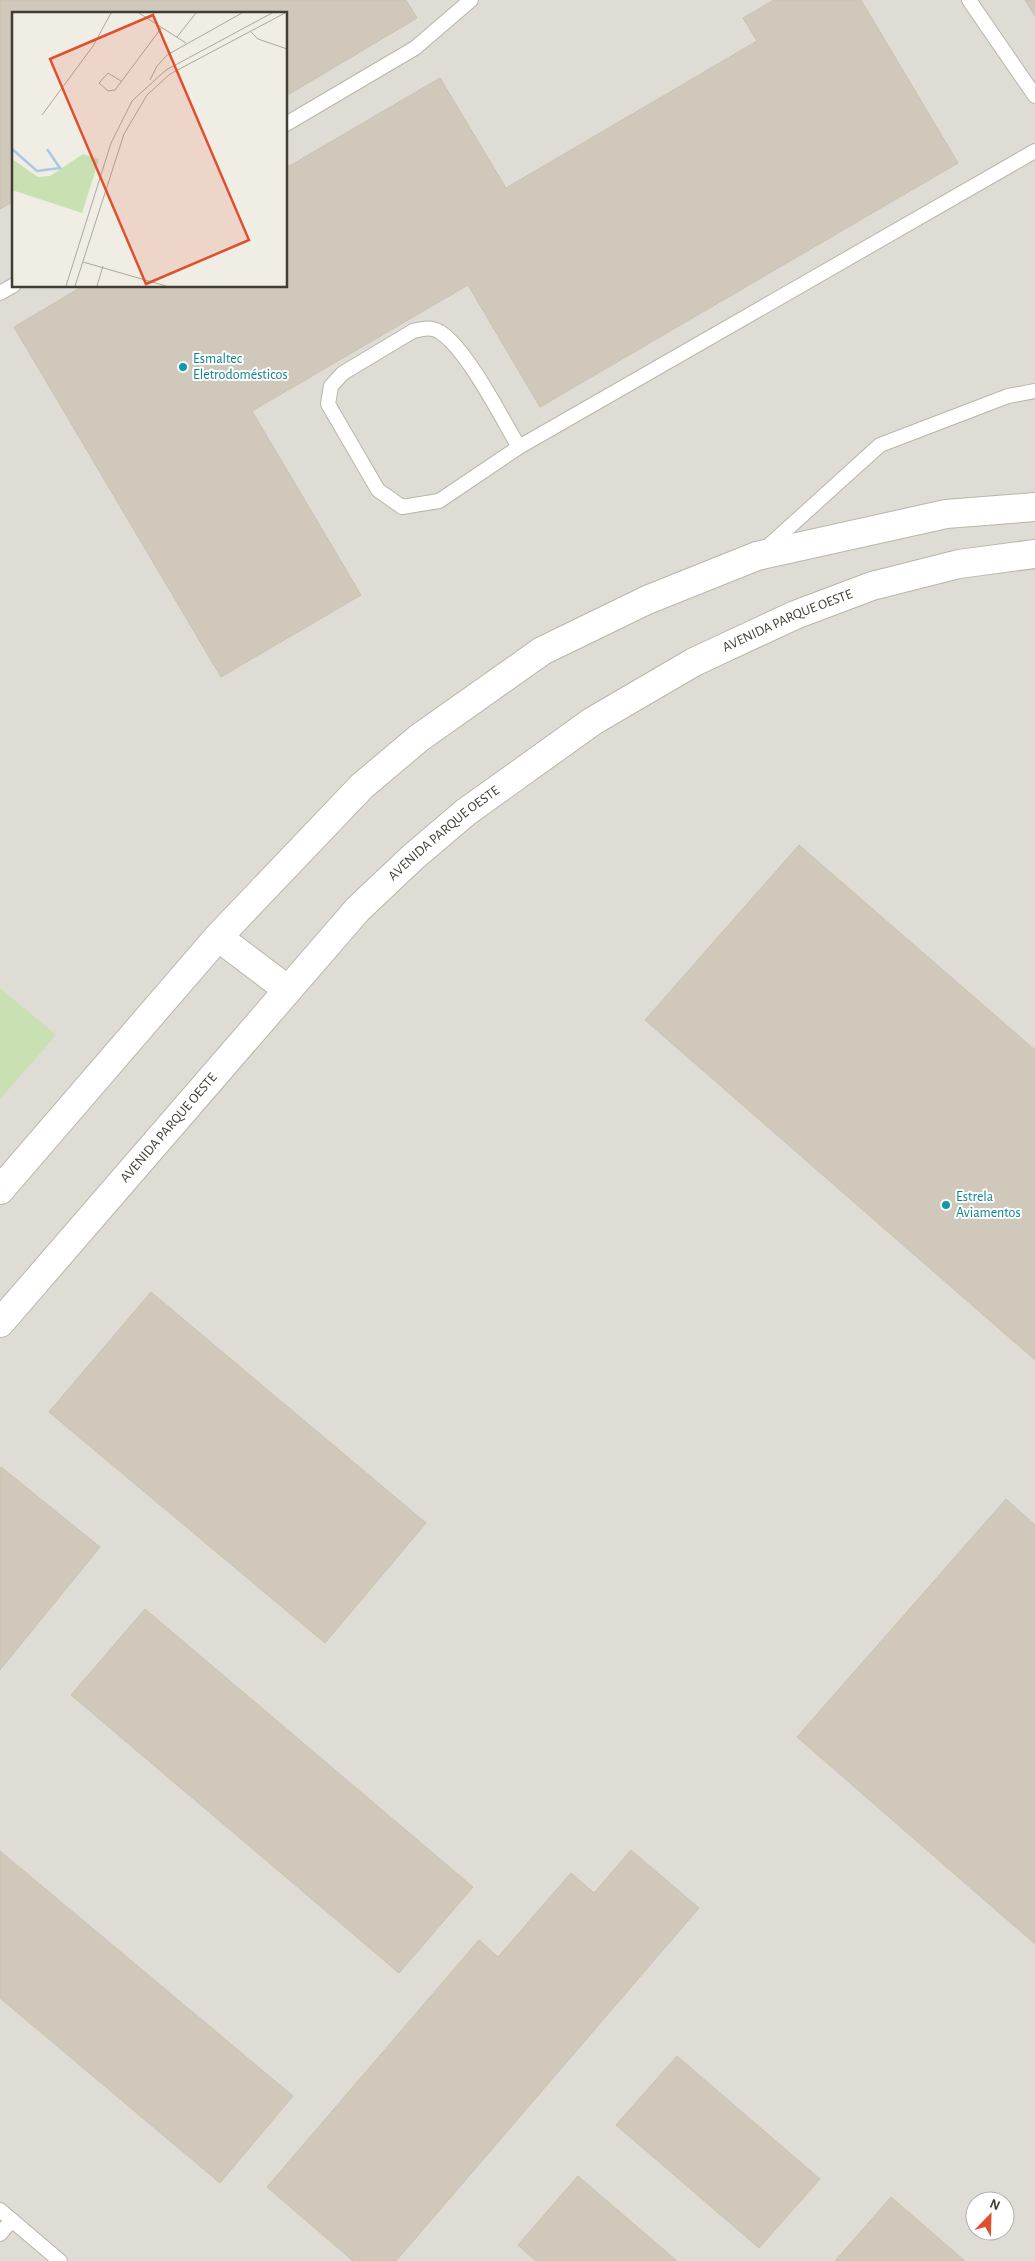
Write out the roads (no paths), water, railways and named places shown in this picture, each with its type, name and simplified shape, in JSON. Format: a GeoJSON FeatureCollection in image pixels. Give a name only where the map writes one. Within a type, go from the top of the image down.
{"type":"FeatureCollection","features":[{"type":"Feature","properties":{"kind":"street"},"geometry":{"type":"LineString","coordinates":[[0,1190],[218,938],[362,786],[418,738],[542,651],[647,600],[757,556],[946,514],[1035,506]]}},
{"type":"Feature","properties":{"kind":"street","name":"AVENIDA PARQUE OESTE"},"geometry":{"type":"LineString","coordinates":[[0,1323],[358,909],[413,857],[466,812],[593,721],[694,662],[795,615],[872,586],[959,564],[1035,554]]}},
{"type":"Feature","properties":{"kind":"street"},"geometry":{"type":"LineString","coordinates":[[218,938],[288,990]]}},
{"type":"Feature","properties":{"kind":"lane"},"geometry":{"type":"LineString","coordinates":[[288,123],[415,48],[471,0]]}},
{"type":"Feature","properties":{"kind":"lane"},"geometry":{"type":"LineString","coordinates":[[969,0],[1035,96]]}},
{"type":"Feature","properties":{"kind":"lane"},"geometry":{"type":"LineString","coordinates":[[519,447],[463,355],[439,331],[426,328],[413,331],[343,373],[331,386],[328,404],[378,490],[402,507],[440,501],[519,447],[1035,151]]}},
{"type":"Feature","properties":{"kind":"lane"},"geometry":{"type":"LineString","coordinates":[[0,293],[12,286]]}},
{"type":"Feature","properties":{"kind":"lane"},"geometry":{"type":"LineString","coordinates":[[757,556],[880,445],[1008,396],[1035,391]]}},
{"type":"Feature","properties":{"kind":"lane"},"geometry":{"type":"LineString","coordinates":[[0,2210],[60,2261]]}},
{"type":"Feature","properties":{"kind":"lane"},"geometry":{"type":"LineString","coordinates":[[0,2234],[12,2220]]}},
{"type":"Feature","properties":{"kind":"place","name":"Esmaltec Eletrodomésticos"},"geometry":{"type":"Point","coordinates":[183,367]}},
{"type":"Feature","properties":{"kind":"place","name":"Estrela Aviamentos"},"geometry":{"type":"Point","coordinates":[946,1205]}}]}
